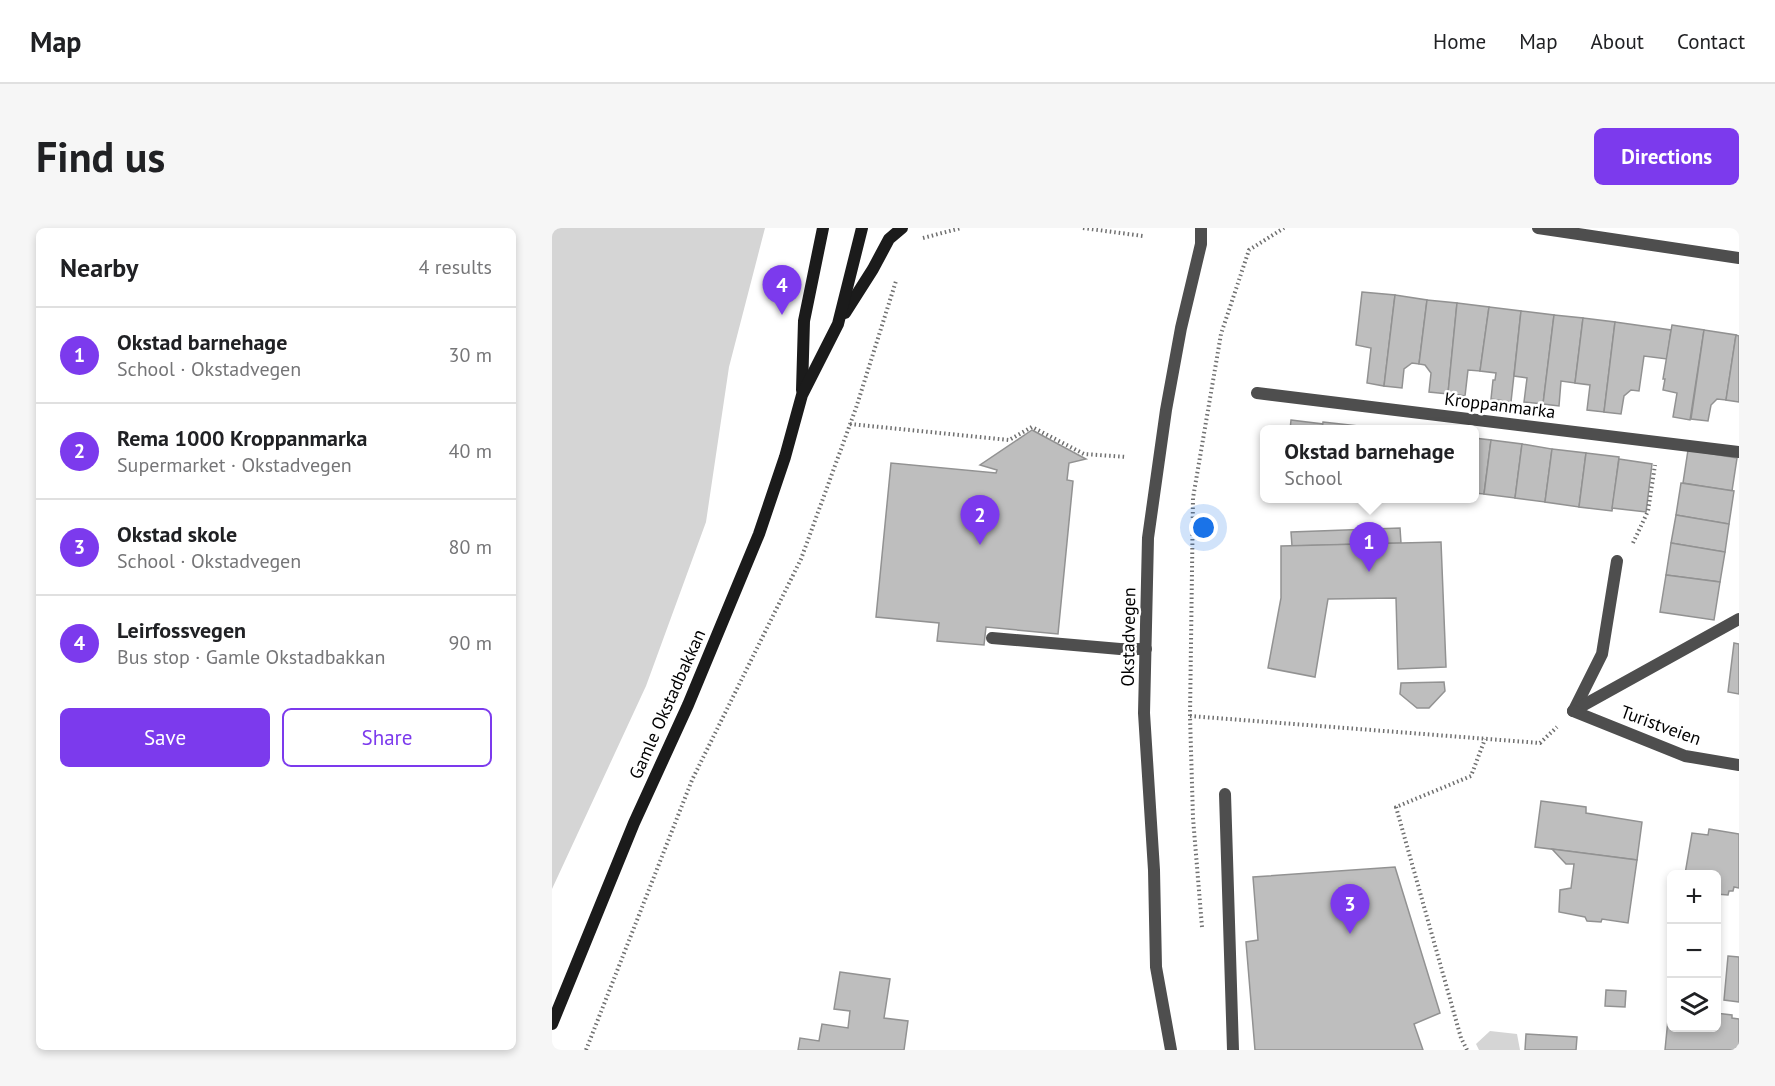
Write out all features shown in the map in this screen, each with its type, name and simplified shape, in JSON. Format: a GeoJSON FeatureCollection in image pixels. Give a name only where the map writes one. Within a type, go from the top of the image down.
{"type":"FeatureCollection","features":[{"type":"Feature","properties":{"kind":"main road","name":"Gamle Okstadbakkan"},"geometry":{"type":"LineString","coordinates":[[802,394],[804,321],[823,228]]}},
{"type":"Feature","properties":{"kind":"main road","name":"Gamle Okstadbakkan"},"geometry":{"type":"LineString","coordinates":[[552,1023],[634,823],[688,705],[759,534],[785,457],[802,394],[838,324],[862,228]]}},
{"type":"Feature","properties":{"kind":"main road"},"geometry":{"type":"LineString","coordinates":[[838,324],[889,239],[902,228]]}},
{"type":"Feature","properties":{"kind":"street","name":"Okstadvegen"},"geometry":{"type":"LineString","coordinates":[[1171,1050],[1156,967],[1154,870],[1144,713],[1148,538],[1166,410],[1181,328],[1201,244],[1201,228]]}},
{"type":"Feature","properties":{"kind":"street"},"geometry":{"type":"LineString","coordinates":[[1538,228],[1739,258]]}},
{"type":"Feature","properties":{"kind":"street","name":"Kroppanmarka"},"geometry":{"type":"LineString","coordinates":[[1257,393],[1739,452]]}},
{"type":"Feature","properties":{"kind":"street"},"geometry":{"type":"LineString","coordinates":[[1573,711],[1602,654],[1617,561]]}},
{"type":"Feature","properties":{"kind":"street"},"geometry":{"type":"LineString","coordinates":[[1573,711],[1739,619]]}},
{"type":"Feature","properties":{"kind":"street"},"geometry":{"type":"LineString","coordinates":[[992,638],[1120,649],[1146,649]]}},
{"type":"Feature","properties":{"kind":"street","name":"Turistveien"},"geometry":{"type":"LineString","coordinates":[[1573,711],[1685,756],[1739,765]]}},
{"type":"Feature","properties":{"kind":"street"},"geometry":{"type":"LineString","coordinates":[[1225,794],[1233,1050]]}},
{"type":"Feature","properties":{"kind":"path"},"geometry":{"type":"LineString","coordinates":[[917,239],[961,228]]}},
{"type":"Feature","properties":{"kind":"path"},"geometry":{"type":"LineString","coordinates":[[1083,228],[1143,236]]}},
{"type":"Feature","properties":{"kind":"path"},"geometry":{"type":"LineString","coordinates":[[1203,933],[1193,818],[1190,716],[1193,498],[1221,334],[1249,250],[1284,228]]}},
{"type":"Feature","properties":{"kind":"path"},"geometry":{"type":"LineString","coordinates":[[586,1050],[692,780],[801,559],[850,424],[898,276]]}},
{"type":"Feature","properties":{"kind":"path"},"geometry":{"type":"LineString","coordinates":[[850,424],[1009,440],[1032,427],[1084,454],[1127,457]]}},
{"type":"Feature","properties":{"kind":"path"},"geometry":{"type":"LineString","coordinates":[[1617,561],[1628,554],[1648,511],[1658,443]]}},
{"type":"Feature","properties":{"kind":"path"},"geometry":{"type":"LineString","coordinates":[[1190,716],[1540,743],[1573,711]]}},
{"type":"Feature","properties":{"kind":"path"},"geometry":{"type":"LineString","coordinates":[[1467,1050],[1461,1038],[1396,807],[1471,776],[1486,739]]}},
{"type":"Feature","properties":{"kind":"shaded area"},"geometry":{"type":"Polygon","coordinates":[[[552,228],[765,228],[729,367],[706,522],[646,686],[552,889],[552,228]]]}},
{"type":"Feature","properties":{"kind":"shaded area"},"geometry":{"type":"Polygon","coordinates":[[[1490,1031],[1517,1034],[1520,1050],[1479,1050],[1476,1044],[1490,1031]]]}},
{"type":"Feature","properties":{"kind":"building"},"geometry":{"type":"Polygon","coordinates":[[[1362,292],[1395,295],[1384,386],[1367,383],[1371,348],[1356,345],[1362,292]]]}},
{"type":"Feature","properties":{"kind":"building"},"geometry":{"type":"Polygon","coordinates":[[[1395,295],[1427,300],[1419,364],[1412,363],[1404,369],[1402,388],[1384,386],[1395,295]]]}},
{"type":"Feature","properties":{"kind":"building"},"geometry":{"type":"Polygon","coordinates":[[[1427,300],[1457,303],[1448,394],[1429,392],[1431,373],[1425,365],[1419,364],[1427,300]]]}},
{"type":"Feature","properties":{"kind":"building"},"geometry":{"type":"Polygon","coordinates":[[[1457,303],[1489,307],[1480,371],[1468,370],[1465,396],[1448,393],[1457,303]]]}},
{"type":"Feature","properties":{"kind":"building"},"geometry":{"type":"Polygon","coordinates":[[[1489,307],[1521,311],[1511,402],[1491,399],[1496,373],[1480,371],[1489,307]]]}},
{"type":"Feature","properties":{"kind":"building"},"geometry":{"type":"Polygon","coordinates":[[[1521,311],[1554,315],[1543,404],[1524,402],[1527,378],[1514,376],[1521,311]]]}},
{"type":"Feature","properties":{"kind":"building"},"geometry":{"type":"Polygon","coordinates":[[[1554,315],[1583,318],[1575,383],[1561,381],[1559,406],[1543,404],[1554,315]]]}},
{"type":"Feature","properties":{"kind":"building"},"geometry":{"type":"Polygon","coordinates":[[[1583,318],[1615,322],[1604,412],[1587,410],[1590,385],[1575,383],[1583,318]]]}},
{"type":"Feature","properties":{"kind":"building"},"geometry":{"type":"Polygon","coordinates":[[[1615,322],[1671,330],[1667,359],[1644,356],[1639,391],[1631,390],[1624,396],[1621,414],[1604,412],[1615,322]]]}},
{"type":"Feature","properties":{"kind":"building"},"geometry":{"type":"Polygon","coordinates":[[[1672,325],[1704,330],[1690,420],[1673,417],[1677,393],[1663,390],[1672,325]]]}},
{"type":"Feature","properties":{"kind":"building"},"geometry":{"type":"Polygon","coordinates":[[[1704,330],[1736,335],[1726,400],[1717,399],[1711,405],[1708,421],[1691,419],[1704,330]]]}},
{"type":"Feature","properties":{"kind":"building"},"geometry":{"type":"Polygon","coordinates":[[[1736,335],[1739,336],[1739,402],[1726,400],[1736,335]]]}},
{"type":"Feature","properties":{"kind":"building"},"geometry":{"type":"Polygon","coordinates":[[[1291,420],[1323,424],[1323,425],[1290,425],[1291,420]]]}},
{"type":"Feature","properties":{"kind":"building"},"geometry":{"type":"Polygon","coordinates":[[[1323,422],[1349,425],[1323,425],[1323,422]]]}},
{"type":"Feature","properties":{"kind":"building"},"geometry":{"type":"Polygon","coordinates":[[[1032,430],[1086,459],[1069,463],[1067,480],[1073,481],[1058,634],[986,627],[984,645],[937,641],[939,623],[876,617],[891,463],[996,473],[997,470],[980,465],[1032,430]]]}},
{"type":"Feature","properties":{"kind":"building"},"geometry":{"type":"Polygon","coordinates":[[[1479,439],[1491,440],[1484,494],[1479,494],[1479,439]]]}},
{"type":"Feature","properties":{"kind":"building"},"geometry":{"type":"Polygon","coordinates":[[[1491,440],[1522,444],[1515,498],[1484,494],[1491,440]]]}},
{"type":"Feature","properties":{"kind":"building"},"geometry":{"type":"Polygon","coordinates":[[[1522,444],[1552,449],[1545,502],[1515,498],[1522,444]]]}},
{"type":"Feature","properties":{"kind":"building"},"geometry":{"type":"Polygon","coordinates":[[[1552,449],[1586,453],[1579,507],[1545,502],[1552,449]]]}},
{"type":"Feature","properties":{"kind":"building"},"geometry":{"type":"Polygon","coordinates":[[[1688,450],[1737,458],[1732,491],[1683,483],[1688,450]]]}},
{"type":"Feature","properties":{"kind":"building"},"geometry":{"type":"Polygon","coordinates":[[[1586,453],[1619,457],[1612,511],[1579,507],[1586,453]]]}},
{"type":"Feature","properties":{"kind":"building"},"geometry":{"type":"Polygon","coordinates":[[[1619,459],[1652,464],[1646,512],[1612,508],[1619,459]]]}},
{"type":"Feature","properties":{"kind":"building"},"geometry":{"type":"Polygon","coordinates":[[[1681,483],[1734,491],[1729,524],[1676,515],[1681,483]]]}},
{"type":"Feature","properties":{"kind":"building"},"geometry":{"type":"Polygon","coordinates":[[[1676,515],[1729,524],[1725,552],[1671,543],[1676,515]]]}},
{"type":"Feature","properties":{"kind":"building"},"geometry":{"type":"Polygon","coordinates":[[[1400,528],[1401,543],[1292,546],[1291,532],[1400,528]]]}},
{"type":"Feature","properties":{"kind":"building"},"geometry":{"type":"Polygon","coordinates":[[[1441,542],[1446,667],[1398,669],[1396,598],[1328,599],[1315,677],[1268,668],[1281,598],[1281,546],[1441,542]]]}},
{"type":"Feature","properties":{"kind":"building"},"geometry":{"type":"Polygon","coordinates":[[[1671,543],[1725,552],[1720,582],[1666,575],[1671,543]]]}},
{"type":"Feature","properties":{"kind":"building"},"geometry":{"type":"Polygon","coordinates":[[[1666,575],[1720,582],[1714,620],[1660,612],[1666,575]]]}},
{"type":"Feature","properties":{"kind":"building"},"geometry":{"type":"Polygon","coordinates":[[[1734,643],[1739,644],[1739,694],[1728,692],[1734,643]]]}},
{"type":"Feature","properties":{"kind":"building"},"geometry":{"type":"Polygon","coordinates":[[[1444,682],[1445,691],[1429,708],[1417,708],[1400,694],[1401,683],[1444,682]]]}},
{"type":"Feature","properties":{"kind":"building"},"geometry":{"type":"Polygon","coordinates":[[[1541,801],[1586,807],[1586,813],[1642,822],[1637,860],[1535,847],[1541,801]]]}},
{"type":"Feature","properties":{"kind":"building"},"geometry":{"type":"Polygon","coordinates":[[[1709,829],[1739,834],[1739,888],[1734,887],[1728,895],[1721,894],[1721,870],[1686,870],[1692,833],[1708,835],[1709,829]]]}},
{"type":"Feature","properties":{"kind":"building"},"geometry":{"type":"Polygon","coordinates":[[[1552,849],[1637,860],[1628,923],[1602,919],[1601,922],[1587,921],[1585,917],[1559,912],[1560,890],[1571,888],[1574,864],[1566,864],[1552,849]]]}},
{"type":"Feature","properties":{"kind":"building"},"geometry":{"type":"Polygon","coordinates":[[[1395,867],[1440,1013],[1414,1024],[1423,1050],[1255,1050],[1246,942],[1258,940],[1253,877],[1395,867]]]}},
{"type":"Feature","properties":{"kind":"building"},"geometry":{"type":"Polygon","coordinates":[[[1728,956],[1739,957],[1739,1002],[1724,1000],[1728,956]]]}},
{"type":"Feature","properties":{"kind":"building"},"geometry":{"type":"Polygon","coordinates":[[[840,972],[890,979],[884,1018],[908,1021],[904,1050],[798,1050],[800,1038],[819,1041],[822,1024],[848,1028],[850,1011],[834,1009],[840,972]]]}},
{"type":"Feature","properties":{"kind":"building"},"geometry":{"type":"Polygon","coordinates":[[[1606,990],[1626,991],[1625,1007],[1605,1006],[1606,990]]]}},
{"type":"Feature","properties":{"kind":"building"},"geometry":{"type":"Polygon","coordinates":[[[1721,1014],[1732,1015],[1732,1018],[1739,1019],[1739,1050],[1665,1050],[1667,1030],[1667,1032],[1721,1032],[1721,1014]]]}},
{"type":"Feature","properties":{"kind":"building"},"geometry":{"type":"Polygon","coordinates":[[[1526,1034],[1577,1037],[1576,1050],[1525,1050],[1526,1034]]]}},
{"type":"Feature","properties":{"kind":"place","name":"Leirfossvegen"},"geometry":{"type":"Point","coordinates":[782,315]}},
{"type":"Feature","properties":{"kind":"place","name":"Rema 1000 Kroppanmarka"},"geometry":{"type":"Point","coordinates":[980,545]}},
{"type":"Feature","properties":{"kind":"place","name":"Okstad barnehage"},"geometry":{"type":"Point","coordinates":[1369,572]}},
{"type":"Feature","properties":{"kind":"place","name":"Okstad skole"},"geometry":{"type":"Point","coordinates":[1350,934]}}]}
